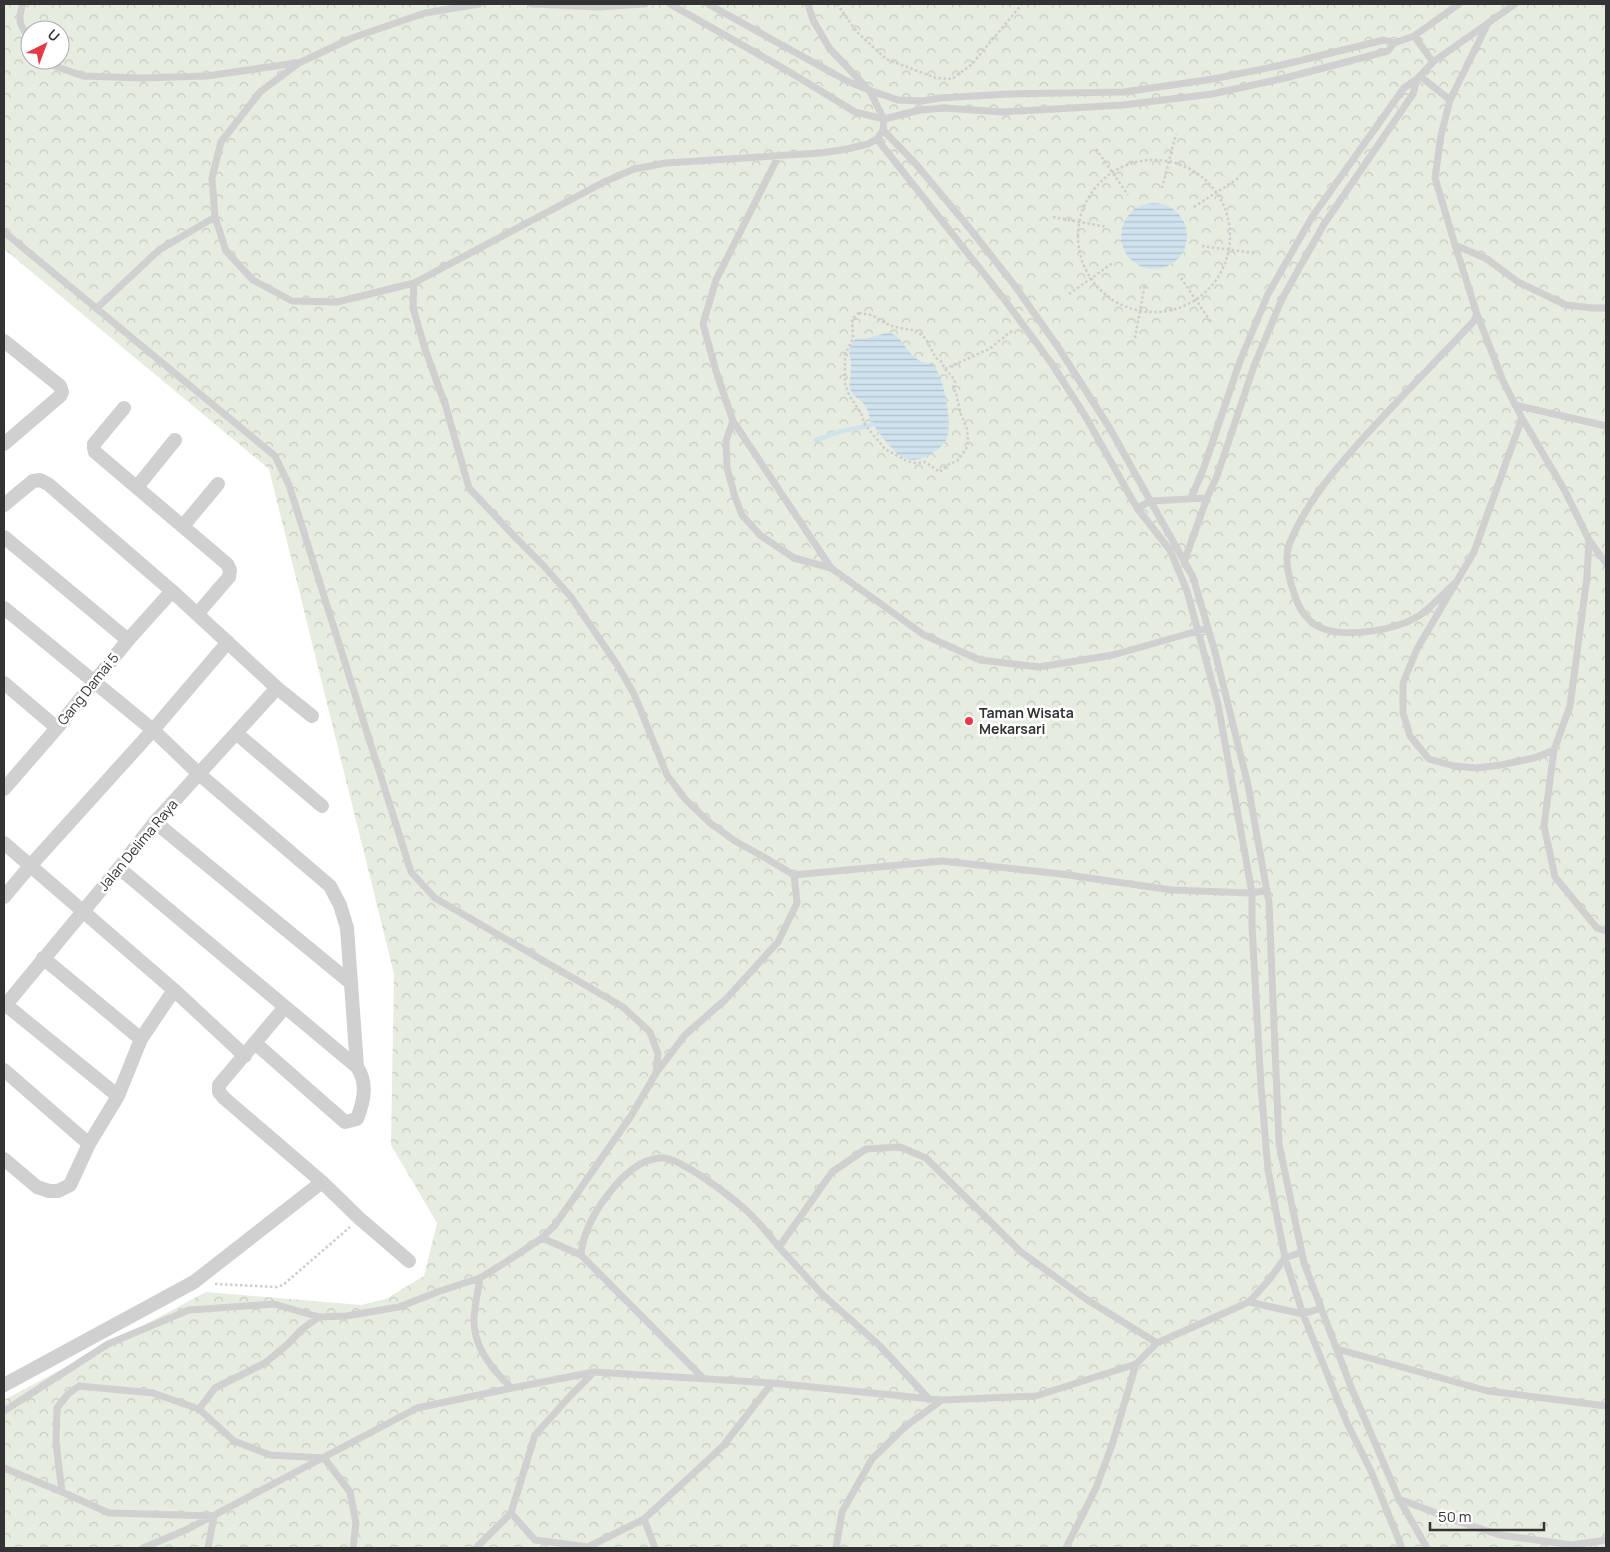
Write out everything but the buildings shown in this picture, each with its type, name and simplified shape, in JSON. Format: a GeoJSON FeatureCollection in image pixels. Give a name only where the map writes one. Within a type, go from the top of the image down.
{"type":"FeatureCollection","features":[{"type":"Feature","properties":{"kind":"street"},"geometry":{"type":"LineString","coordinates":[[4,444],[60,396],[62,392],[60,386],[6,348]]}},
{"type":"Feature","properties":{"kind":"street"},"geometry":{"type":"LineString","coordinates":[[124,408],[94,444],[95,452],[183,526],[226,564],[230,570],[229,578],[198,613]]}},
{"type":"Feature","properties":{"kind":"street"},"geometry":{"type":"LineString","coordinates":[[137,487],[175,440]]}},
{"type":"Feature","properties":{"kind":"street"},"geometry":{"type":"LineString","coordinates":[[4,505],[33,481],[40,480],[48,484],[198,613],[277,688],[312,716]]}},
{"type":"Feature","properties":{"kind":"street"},"geometry":{"type":"LineString","coordinates":[[183,526],[218,484]]}},
{"type":"Feature","properties":{"kind":"street"},"geometry":{"type":"LineString","coordinates":[[4,537],[128,640]]}},
{"type":"Feature","properties":{"kind":"street","name":"Gang Damai 5"},"geometry":{"type":"LineString","coordinates":[[7,780],[57,728],[128,640],[172,591]]}},
{"type":"Feature","properties":{"kind":"street"},"geometry":{"type":"LineString","coordinates":[[4,608],[153,730],[199,774],[330,886],[340,905],[347,928],[357,1067]]}},
{"type":"Feature","properties":{"kind":"street"},"geometry":{"type":"LineString","coordinates":[[4,898],[30,866],[153,730],[228,642]]}},
{"type":"Feature","properties":{"kind":"street"},"geometry":{"type":"LineString","coordinates":[[4,683],[57,728]]}},
{"type":"Feature","properties":{"kind":"street","name":"Jalan Delima Raya"},"geometry":{"type":"LineString","coordinates":[[5,1006],[155,822],[277,688]]}},
{"type":"Feature","properties":{"kind":"street"},"geometry":{"type":"LineString","coordinates":[[236,734],[322,806]]}},
{"type":"Feature","properties":{"kind":"street"},"geometry":{"type":"LineString","coordinates":[[155,822],[351,982]]}},
{"type":"Feature","properties":{"kind":"street"},"geometry":{"type":"LineString","coordinates":[[4,843],[174,990],[245,1056]]}},
{"type":"Feature","properties":{"kind":"street"},"geometry":{"type":"LineString","coordinates":[[119,868],[357,1067],[363,1076],[363,1104],[357,1119],[345,1122],[255,1043]]}},
{"type":"Feature","properties":{"kind":"street"},"geometry":{"type":"LineString","coordinates":[[44,958],[141,1039]]}},
{"type":"Feature","properties":{"kind":"street"},"geometry":{"type":"LineString","coordinates":[[4,1159],[38,1187],[49,1191],[58,1191],[70,1185],[89,1144],[118,1096],[141,1039],[174,990]]}},
{"type":"Feature","properties":{"kind":"street"},"geometry":{"type":"LineString","coordinates":[[5,1006],[118,1096]]}},
{"type":"Feature","properties":{"kind":"street"},"geometry":{"type":"LineString","coordinates":[[285,1007],[219,1085],[219,1092],[409,1261]]}},
{"type":"Feature","properties":{"kind":"street"},"geometry":{"type":"LineString","coordinates":[[4,1070],[89,1144]]}},
{"type":"Feature","properties":{"kind":"street"},"geometry":{"type":"LineString","coordinates":[[4,1385],[194,1282],[322,1182]]}},
{"type":"Feature","properties":{"kind":"lane"},"geometry":{"type":"LineString","coordinates":[[20,21],[19,15],[23,4]]}},
{"type":"Feature","properties":{"kind":"lane"},"geometry":{"type":"LineString","coordinates":[[479,4],[425,12],[352,38],[299,63],[260,92],[221,142],[212,178],[215,217],[226,251],[253,280],[292,301],[337,302],[414,283],[596,186],[634,168],[666,162],[822,153],[868,144],[877,139],[883,130],[884,119],[869,90],[830,49],[813,20],[808,4]]}},
{"type":"Feature","properties":{"kind":"lane"},"geometry":{"type":"LineString","coordinates":[[532,4],[599,7],[645,4]]}},
{"type":"Feature","properties":{"kind":"lane"},"geometry":{"type":"LineString","coordinates":[[670,4],[855,112],[884,119],[920,110],[945,108],[1002,112],[1123,105],[1212,94],[1285,78],[1388,50],[1394,43],[1414,36],[1460,4]]}},
{"type":"Feature","properties":{"kind":"lane"},"geometry":{"type":"LineString","coordinates":[[708,4],[847,80],[898,100],[922,102],[940,98],[1008,94],[1124,92],[1213,79],[1282,65],[1384,40],[1394,43]]}},
{"type":"Feature","properties":{"kind":"lane"},"geometry":{"type":"LineString","coordinates":[[1191,498],[1203,470],[1240,362],[1268,294],[1312,217],[1404,88],[1433,62],[1515,4]]}},
{"type":"Feature","properties":{"kind":"lane"},"geometry":{"type":"LineString","coordinates":[[1488,23],[1450,100],[1441,135],[1435,178],[1477,314],[1503,381],[1514,405],[1565,490],[1589,540],[1606,563]]}},
{"type":"Feature","properties":{"kind":"lane"},"geometry":{"type":"LineString","coordinates":[[1414,36],[1433,62]]}},
{"type":"Feature","properties":{"kind":"lane"},"geometry":{"type":"LineString","coordinates":[[66,70],[83,76],[141,78],[208,76],[299,63]]}},
{"type":"Feature","properties":{"kind":"lane"},"geometry":{"type":"LineString","coordinates":[[1418,77],[1450,100]]}},
{"type":"Feature","properties":{"kind":"lane"},"geometry":{"type":"LineString","coordinates":[[1177,567],[1185,561],[1206,498],[1217,476],[1254,366],[1282,299],[1324,224],[1413,94],[1418,77]]}},
{"type":"Feature","properties":{"kind":"lane"},"geometry":{"type":"LineString","coordinates":[[883,130],[916,163],[971,230],[1015,286],[1058,347],[1109,427],[1193,577],[1215,652],[1248,785],[1267,890],[1279,1144],[1304,1263],[1351,1387],[1399,1499],[1427,1548]]}},
{"type":"Feature","properties":{"kind":"lane"},"geometry":{"type":"LineString","coordinates":[[877,139],[1023,323],[1052,364],[1084,414],[1137,508],[1170,550],[1187,591],[1218,704],[1252,892],[1252,926],[1268,1170],[1284,1258],[1303,1314],[1347,1423],[1371,1471],[1402,1548]]}},
{"type":"Feature","properties":{"kind":"lane"},"geometry":{"type":"LineString","coordinates":[[779,155],[716,280],[703,324],[733,421],[831,568],[924,635],[980,660],[1039,667],[1113,655],[1208,628]]}},
{"type":"Feature","properties":{"kind":"lane"},"geometry":{"type":"LineString","coordinates":[[97,308],[159,250],[215,217]]}},
{"type":"Feature","properties":{"kind":"lane"},"geometry":{"type":"LineString","coordinates":[[4,232],[275,456],[289,485],[412,872],[435,898],[623,1006],[650,1032],[658,1054],[656,1074]]}},
{"type":"Feature","properties":{"kind":"lane"},"geometry":{"type":"LineString","coordinates":[[1455,245],[1487,259],[1518,282],[1566,305],[1606,308]]}},
{"type":"Feature","properties":{"kind":"lane"},"geometry":{"type":"LineString","coordinates":[[414,283],[413,308],[425,349],[446,407],[470,488],[543,565],[571,598],[618,666],[634,694],[667,775],[686,799],[710,823],[734,842],[794,875],[942,861],[1061,874],[1172,890],[1252,892],[1267,890]]}},
{"type":"Feature","properties":{"kind":"lane"},"geometry":{"type":"LineString","coordinates":[[1456,582],[1422,614],[1372,632],[1338,633],[1317,626],[1303,613],[1288,574],[1288,548],[1307,508],[1324,484],[1392,406],[1474,321],[1477,314]]}},
{"type":"Feature","properties":{"kind":"lane"},"geometry":{"type":"LineString","coordinates":[[1514,405],[1606,426]]}},
{"type":"Feature","properties":{"kind":"lane"},"geometry":{"type":"LineString","coordinates":[[1522,418],[1474,552],[1418,648],[1403,683],[1403,713],[1410,736],[1429,759],[1454,766],[1476,768],[1534,758],[1554,750]]}},
{"type":"Feature","properties":{"kind":"lane"},"geometry":{"type":"LineString","coordinates":[[733,421],[726,442],[727,468],[742,515],[760,535],[794,558],[831,568]]}},
{"type":"Feature","properties":{"kind":"lane"},"geometry":{"type":"LineString","coordinates":[[1137,508],[1151,501],[1206,498]]}},
{"type":"Feature","properties":{"kind":"lane"},"geometry":{"type":"LineString","coordinates":[[1589,540],[1587,577],[1570,706],[1554,750],[1544,826],[1555,878],[1598,928],[1606,931]]}},
{"type":"Feature","properties":{"kind":"lane"},"geometry":{"type":"LineString","coordinates":[[4,1411],[108,1344],[189,1310],[274,1304],[319,1316],[346,1316],[399,1307],[480,1278],[542,1238],[555,1224],[631,1116],[656,1074],[685,1035],[726,999],[778,942],[797,903],[794,875]]}},
{"type":"Feature","properties":{"kind":"lane"},"geometry":{"type":"LineString","coordinates":[[779,1247],[832,1172],[866,1149],[900,1147],[926,1158],[1021,1252],[1086,1299],[1157,1343]]}},
{"type":"Feature","properties":{"kind":"lane"},"geometry":{"type":"LineString","coordinates":[[581,1255],[582,1241],[604,1199],[623,1177],[642,1162],[663,1157],[691,1168],[746,1210],[822,1294],[879,1345],[929,1399]]}},
{"type":"Feature","properties":{"kind":"lane"},"geometry":{"type":"LineString","coordinates":[[542,1238],[581,1255],[704,1379]]}},
{"type":"Feature","properties":{"kind":"lane"},"geometry":{"type":"LineString","coordinates":[[143,1548],[214,1516],[417,1408],[594,1372],[772,1383],[942,1400],[1036,1396],[1136,1364],[1157,1343],[1249,1302],[1270,1280],[1284,1258],[1302,1252]]}},
{"type":"Feature","properties":{"kind":"lane"},"geometry":{"type":"LineString","coordinates":[[480,1278],[474,1322],[479,1349],[500,1377],[512,1388]]}},
{"type":"Feature","properties":{"kind":"lane"},"geometry":{"type":"LineString","coordinates":[[1249,1302],[1303,1314],[1321,1308]]}},
{"type":"Feature","properties":{"kind":"lane"},"geometry":{"type":"LineString","coordinates":[[199,1409],[215,1388],[265,1363],[288,1344],[302,1328],[319,1316]]}},
{"type":"Feature","properties":{"kind":"lane"},"geometry":{"type":"LineString","coordinates":[[1337,1349],[1488,1391],[1606,1406]]}},
{"type":"Feature","properties":{"kind":"lane"},"geometry":{"type":"LineString","coordinates":[[1066,1548],[1096,1488],[1112,1446],[1136,1364]]}},
{"type":"Feature","properties":{"kind":"lane"},"geometry":{"type":"LineString","coordinates":[[476,1548],[511,1513],[535,1435],[594,1372]]}},
{"type":"Feature","properties":{"kind":"lane"},"geometry":{"type":"LineString","coordinates":[[511,1513],[535,1540],[588,1547],[644,1519],[723,1446],[772,1383]]}},
{"type":"Feature","properties":{"kind":"lane"},"geometry":{"type":"LineString","coordinates":[[62,1492],[56,1443],[57,1408],[68,1394],[79,1386],[153,1393],[199,1409],[234,1442],[270,1455],[324,1458],[350,1492],[356,1523],[353,1548]]}},
{"type":"Feature","properties":{"kind":"lane"},"geometry":{"type":"LineString","coordinates":[[836,1548],[842,1512],[872,1459],[906,1426],[942,1400]]}},
{"type":"Feature","properties":{"kind":"lane"},"geometry":{"type":"LineString","coordinates":[[4,1468],[110,1513],[214,1516]]}},
{"type":"Feature","properties":{"kind":"lane"},"geometry":{"type":"LineString","coordinates":[[1399,1499],[1500,1535],[1572,1545],[1606,1540]]}},
{"type":"Feature","properties":{"kind":"lane"},"geometry":{"type":"LineString","coordinates":[[208,1548],[214,1516]]}},
{"type":"Feature","properties":{"kind":"lane"},"geometry":{"type":"LineString","coordinates":[[644,1519],[655,1548]]}},
{"type":"Feature","properties":{"kind":"path"},"geometry":{"type":"LineString","coordinates":[[837,4],[857,32],[886,59],[936,78],[952,79],[972,64],[1022,4]]}},
{"type":"Feature","properties":{"kind":"path"},"geometry":{"type":"LineString","coordinates":[[1162,188],[1176,134]]}},
{"type":"Feature","properties":{"kind":"path"},"geometry":{"type":"LineString","coordinates":[[1096,149],[1128,195]]}},
{"type":"Feature","properties":{"kind":"path"},"geometry":{"type":"LineString","coordinates":[[1144,160],[1168,162],[1188,167],[1212,186],[1227,212],[1231,236],[1228,258],[1210,289],[1175,311],[1140,313],[1116,303],[1090,279],[1079,251],[1078,222],[1092,193],[1112,172],[1121,167],[1144,160]]}},
{"type":"Feature","properties":{"kind":"path"},"geometry":{"type":"LineString","coordinates":[[1194,207],[1240,177]]}},
{"type":"Feature","properties":{"kind":"path"},"geometry":{"type":"LineString","coordinates":[[1053,217],[1107,227]]}},
{"type":"Feature","properties":{"kind":"path"},"geometry":{"type":"LineString","coordinates":[[1202,246],[1255,253]]}},
{"type":"Feature","properties":{"kind":"path"},"geometry":{"type":"LineString","coordinates":[[1069,294],[1114,262]]}},
{"type":"Feature","properties":{"kind":"path"},"geometry":{"type":"LineString","coordinates":[[1181,278],[1211,322]]}},
{"type":"Feature","properties":{"kind":"path"},"geometry":{"type":"LineString","coordinates":[[1135,338],[1145,284]]}},
{"type":"Feature","properties":{"kind":"path"},"geometry":{"type":"LineString","coordinates":[[859,313],[868,314],[887,324],[917,331],[926,339],[936,358],[941,361],[945,369],[955,380],[953,389],[956,392],[960,412],[968,432],[966,448],[957,461],[949,464],[940,472],[925,462],[907,461],[885,449],[865,425],[861,414],[849,395],[844,379],[846,350],[852,343],[852,319],[859,313]]}},
{"type":"Feature","properties":{"kind":"path"},"geometry":{"type":"LineString","coordinates":[[945,369],[989,348],[1023,323]]}},
{"type":"Feature","properties":{"kind":"path"},"geometry":{"type":"LineString","coordinates":[[194,1282],[277,1287],[283,1285],[359,1218]]}},
{"type":"Feature","properties":{"kind":"green space","name":"Taman Wisata Mekarsari"},"geometry":{"type":"Polygon","coordinates":[[[4,4],[1606,4],[1606,1548],[4,1548],[4,1400],[206,1292],[361,1305],[386,1299],[424,1276],[437,1223],[391,1145],[394,974],[269,469],[4,249],[4,4]]]}},
{"type":"Feature","properties":{"kind":"water"},"geometry":{"type":"Polygon","coordinates":[[[1154,203],[1167,206],[1177,213],[1184,223],[1187,236],[1184,249],[1177,259],[1167,266],[1154,269],[1141,266],[1131,259],[1124,249],[1121,236],[1124,223],[1131,213],[1141,206],[1154,203]]]}},
{"type":"Feature","properties":{"kind":"water"},"geometry":{"type":"Polygon","coordinates":[[[886,333],[898,337],[918,360],[933,365],[942,384],[947,404],[948,434],[941,447],[926,457],[915,460],[907,459],[897,454],[876,429],[871,421],[868,410],[850,388],[851,364],[849,352],[852,343],[858,338],[865,339],[886,333]]]}},
{"type":"Feature","properties":{"kind":"waterway"},"geometry":{"type":"LineString","coordinates":[[816,440],[841,431],[873,424]]}},
{"type":"Feature","properties":{"kind":"place","name":"Taman Wisata Mekarsari"},"geometry":{"type":"Point","coordinates":[969,721]}}]}
